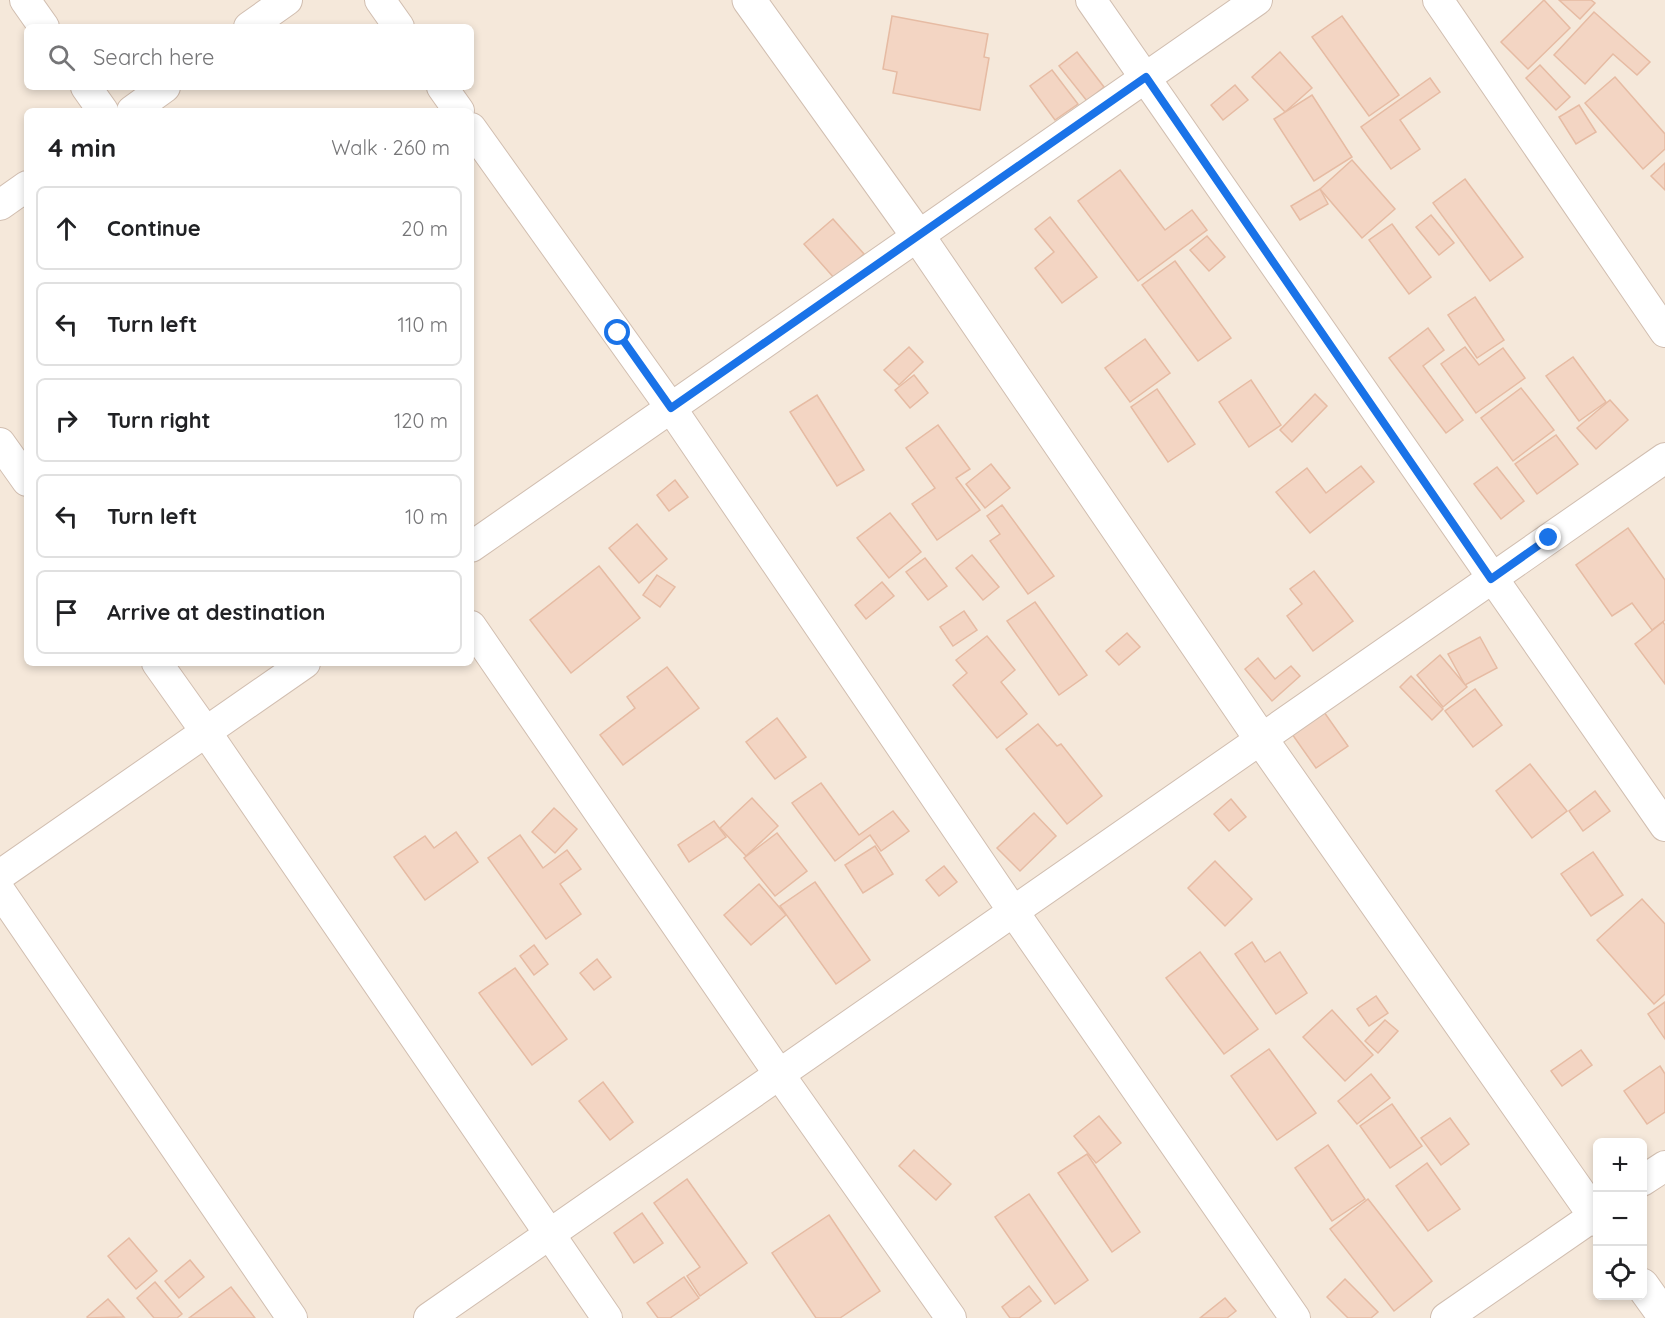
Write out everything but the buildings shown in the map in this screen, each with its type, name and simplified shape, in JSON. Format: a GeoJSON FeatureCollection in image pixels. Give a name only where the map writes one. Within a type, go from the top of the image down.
{"type":"FeatureCollection","features":[{"type":"Feature","properties":{"kind":"street"},"geometry":{"type":"LineString","coordinates":[[25,0],[42,24]]}},
{"type":"Feature","properties":{"kind":"street"},"geometry":{"type":"LineString","coordinates":[[253,24],[287,0]]}},
{"type":"Feature","properties":{"kind":"street"},"geometry":{"type":"LineString","coordinates":[[380,0],[397,24]]}},
{"type":"Feature","properties":{"kind":"street"},"geometry":{"type":"LineString","coordinates":[[749,0],[918,236],[1261,739],[1593,1212]]}},
{"type":"Feature","properties":{"kind":"street"},"geometry":{"type":"LineString","coordinates":[[1091,0],[1491,579],[1665,826]]}},
{"type":"Feature","properties":{"kind":"street"},"geometry":{"type":"LineString","coordinates":[[474,545],[1257,0]]}},
{"type":"Feature","properties":{"kind":"street"},"geometry":{"type":"LineString","coordinates":[[1438,0],[1665,332]]}},
{"type":"Feature","properties":{"kind":"street"},"geometry":{"type":"LineString","coordinates":[[88,90],[101,108]]}},
{"type":"Feature","properties":{"kind":"street"},"geometry":{"type":"LineString","coordinates":[[136,108],[161,90]]}},
{"type":"Feature","properties":{"kind":"street"},"geometry":{"type":"LineString","coordinates":[[444,90],[457,108]]}},
{"type":"Feature","properties":{"kind":"street"},"geometry":{"type":"LineString","coordinates":[[474,132],[671,408],[1013,911],[1295,1318]]}},
{"type":"Feature","properties":{"kind":"street"},"geometry":{"type":"LineString","coordinates":[[0,205],[24,188]]}},
{"type":"Feature","properties":{"kind":"street"},"geometry":{"type":"LineString","coordinates":[[0,443],[24,477]]}},
{"type":"Feature","properties":{"kind":"street"},"geometry":{"type":"LineString","coordinates":[[429,1318],[1665,458]]}},
{"type":"Feature","properties":{"kind":"street"},"geometry":{"type":"LineString","coordinates":[[474,630],[779,1074],[951,1318]]}},
{"type":"Feature","properties":{"kind":"street"},"geometry":{"type":"LineString","coordinates":[[159,666],[607,1318]]}},
{"type":"Feature","properties":{"kind":"street"},"geometry":{"type":"LineString","coordinates":[[0,874],[301,666]]}},
{"type":"Feature","properties":{"kind":"street"},"geometry":{"type":"LineString","coordinates":[[0,891],[292,1318]]}},
{"type":"Feature","properties":{"kind":"street"},"geometry":{"type":"LineString","coordinates":[[1647,1178],[1665,1166]]}},
{"type":"Feature","properties":{"kind":"street"},"geometry":{"type":"LineString","coordinates":[[1446,1318],[1593,1218]]}},
{"type":"Feature","properties":{"kind":"street"},"geometry":{"type":"LineString","coordinates":[[1647,1292],[1665,1317]]}},
{"type":"Feature","properties":{"kind":"shaded area"},"geometry":{"type":"Polygon","coordinates":[[[0,0],[1665,0],[1665,1318],[0,1318],[0,0]]]}},
{"type":"Feature","properties":{"kind":"route"},"geometry":{"type":"LineString","coordinates":[[618,333],[671,408],[1146,77],[1491,579],[1549,538]]}}]}
